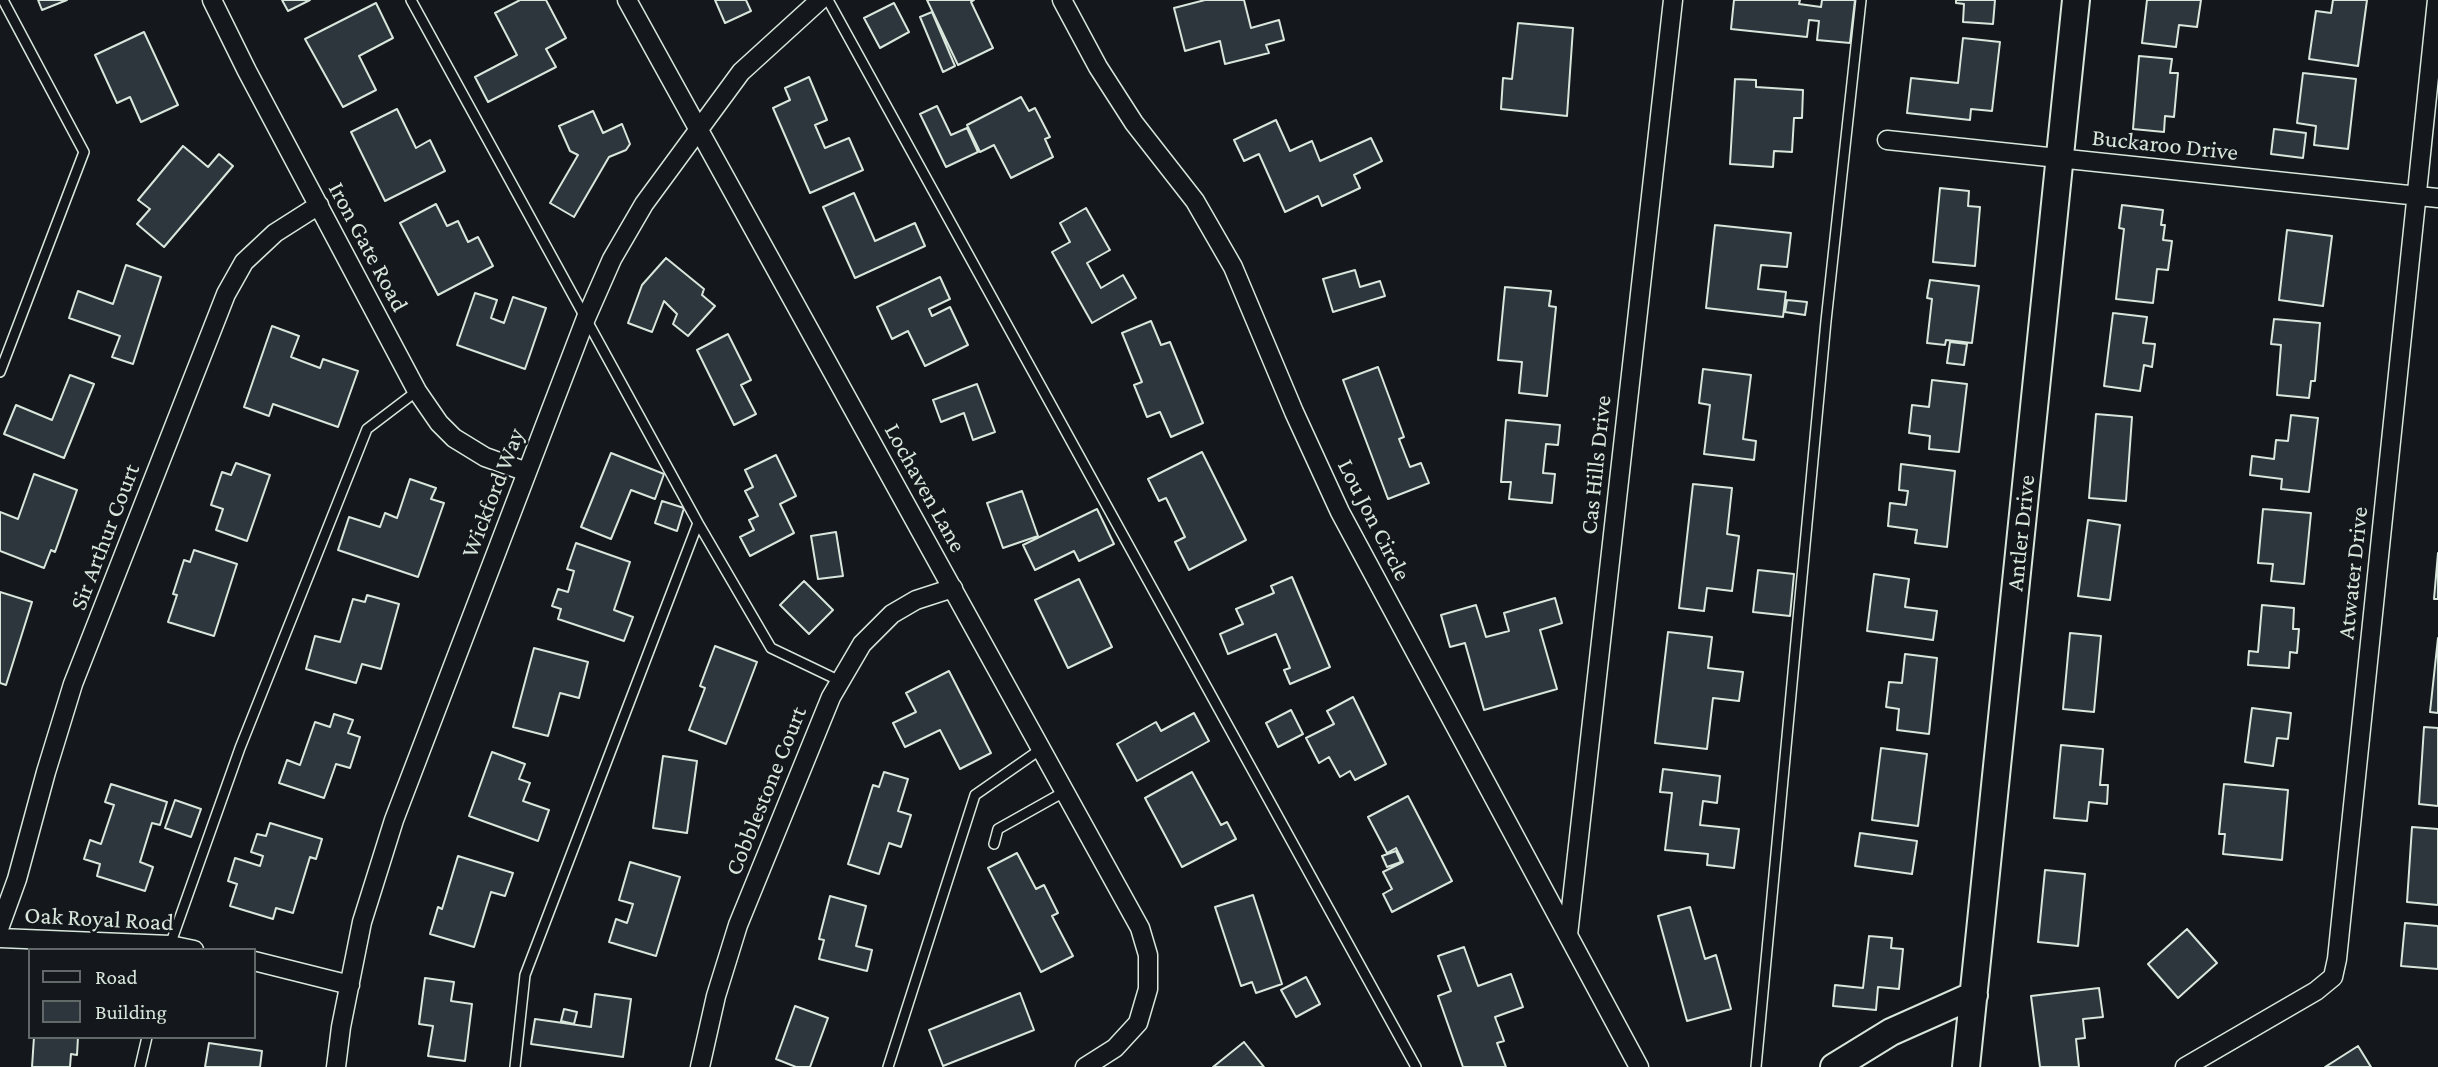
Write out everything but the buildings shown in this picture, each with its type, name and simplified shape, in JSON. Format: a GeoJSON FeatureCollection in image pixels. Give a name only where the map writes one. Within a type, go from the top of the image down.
{"type":"FeatureCollection","features":[{"type":"Feature","properties":{"kind":"street","name":"Iron Gate Road"},"geometry":{"type":"LineString","coordinates":[[212,0],[417,391],[439,423],[454,438],[485,457],[527,472]]}},
{"type":"Feature","properties":{"kind":"street","name":"Lochaven Lane"},"geometry":{"type":"LineString","coordinates":[[627,0],[1140,928],[1148,955],[1148,989],[1138,1023],[1115,1048],[1085,1067]]}},
{"type":"Feature","properties":{"kind":"street","name":"Wickford Way"},"geometry":{"type":"LineString","coordinates":[[336,1067],[341,1027],[362,922],[394,820],[586,318],[612,259],[644,204],[741,72],[820,0]]}},
{"type":"Feature","properties":{"kind":"street","name":"Lou Jon Circle"},"geometry":{"type":"LineString","coordinates":[[1062,0],[1097,67],[1134,123],[1195,201],[1233,267],[1294,412],[1340,512],[1639,1067]]}},
{"type":"Feature","properties":{"kind":"street","name":"Cas Hills Drive"},"geometry":{"type":"LineString","coordinates":[[1568,935],[1673,0]]}},
{"type":"Feature","properties":{"kind":"street","name":"Antler Drive"},"geometry":{"type":"LineString","coordinates":[[1966,1067],[2076,0]]}},
{"type":"Feature","properties":{"kind":"street","name":"Atwater Drive"},"geometry":{"type":"LineString","coordinates":[[2185,1067],[2316,990],[2333,977],[2437,0]]}},
{"type":"Feature","properties":{"kind":"street","name":"Buckaroo Drive"},"geometry":{"type":"LineString","coordinates":[[1887,140],[2438,198]]}},
{"type":"Feature","properties":{"kind":"street","name":"Sir Arthur Court"},"geometry":{"type":"LineString","coordinates":[[0,926],[17,879],[73,684],[226,294],[244,262],[259,247],[275,233],[318,205]]}},
{"type":"Feature","properties":{"kind":"street","name":"Cobblestone Court"},"geometry":{"type":"LineString","coordinates":[[700,1067],[716,996],[738,925],[831,697],[862,644],[892,614],[916,600],[953,588]]}},
{"type":"Feature","properties":{"kind":"street","name":"Oak Royal Road"},"geometry":{"type":"LineString","coordinates":[[0,939],[169,947]]}},
{"type":"Feature","properties":{"kind":"street"},"geometry":{"type":"LineString","coordinates":[[256,962],[350,985]]}},
{"type":"Feature","properties":{"kind":"street"},"geometry":{"type":"LineString","coordinates":[[1834,1067],[1891,1032],[1973,996]]}},
{"type":"Feature","properties":{"kind":"lane"},"geometry":{"type":"LineString","coordinates":[[0,372],[84,152],[3,0]]}},
{"type":"Feature","properties":{"kind":"lane"},"geometry":{"type":"LineString","coordinates":[[411,0],[698,523],[771,648],[840,681]]}},
{"type":"Feature","properties":{"kind":"lane"},"geometry":{"type":"LineString","coordinates":[[828,0],[1416,1067]]}},
{"type":"Feature","properties":{"kind":"lane"},"geometry":{"type":"LineString","coordinates":[[1756,1067],[1826,321],[1861,0]]}},
{"type":"Feature","properties":{"kind":"lane"},"geometry":{"type":"LineString","coordinates":[[169,947],[240,748],[367,429],[417,391]]}},
{"type":"Feature","properties":{"kind":"lane"},"geometry":{"type":"LineString","coordinates":[[516,1067],[525,975],[698,523]]}},
{"type":"Feature","properties":{"kind":"lane"},"geometry":{"type":"LineString","coordinates":[[888,1067],[975,795],[1041,748]]}},
{"type":"Feature","properties":{"kind":"lane"},"geometry":{"type":"LineString","coordinates":[[994,844],[998,829],[1064,792]]}},
{"type":"Feature","properties":{"kind":"lane"},"geometry":{"type":"LineString","coordinates":[[140,1067],[147,1039]]}}]}
